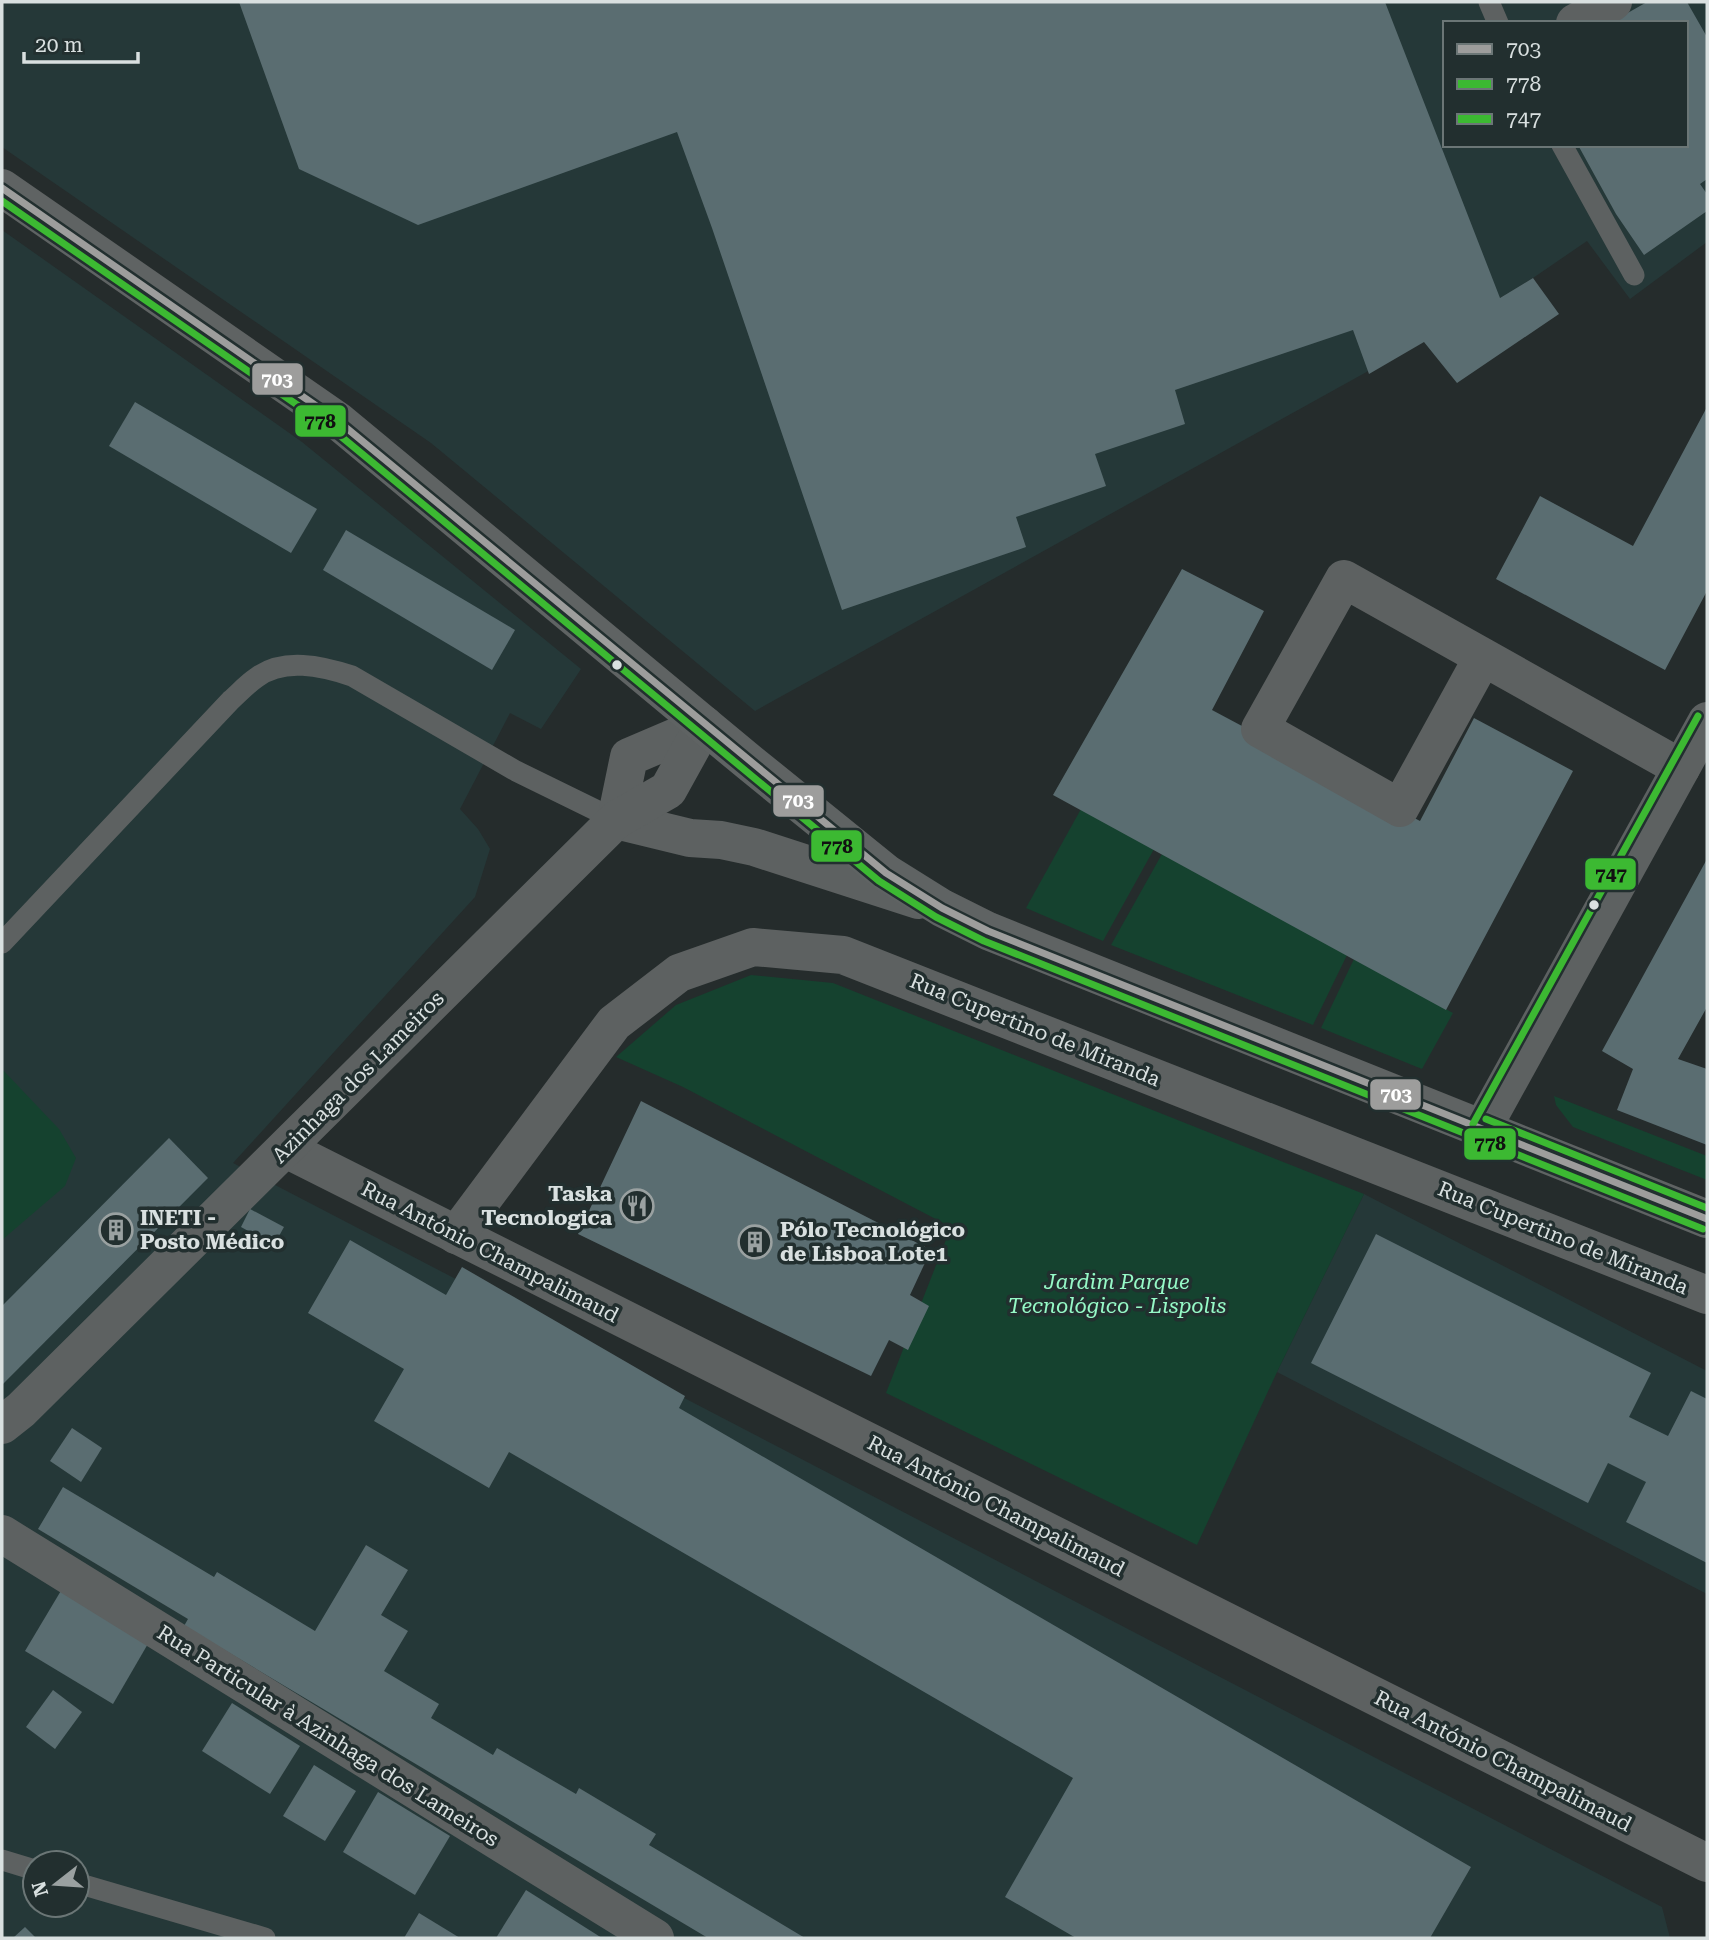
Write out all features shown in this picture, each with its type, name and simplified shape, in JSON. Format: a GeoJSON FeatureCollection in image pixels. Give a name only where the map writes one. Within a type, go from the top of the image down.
{"type":"FeatureCollection","features":[{"type":"Feature","properties":{"kind":"street"},"geometry":{"type":"LineString","coordinates":[[1579,21],[1613,2]]}},
{"type":"Feature","properties":{"kind":"street"},"geometry":{"type":"LineString","coordinates":[[2,188],[338,421],[886,873],[942,908],[988,931],[1707,1219]]}},
{"type":"Feature","properties":{"kind":"street"},"geometry":{"type":"LineString","coordinates":[[1483,657],[1400,808],[1260,729],[1344,579],[1681,768]]}},
{"type":"Feature","properties":{"kind":"street"},"geometry":{"type":"LineString","coordinates":[[1482,1129],[1707,721]]}},
{"type":"Feature","properties":{"kind":"street"},"geometry":{"type":"LineString","coordinates":[[704,725],[629,757],[616,820],[690,838],[721,840],[754,847],[942,908]]}},
{"type":"Feature","properties":{"kind":"street","name":"Azinhaga dos Lameiros"},"geometry":{"type":"LineString","coordinates":[[2,1425],[21,1410],[286,1149],[616,820]]}},
{"type":"Feature","properties":{"kind":"street","name":"Rua Cupertino de Miranda"},"geometry":{"type":"LineString","coordinates":[[456,1235],[614,1023],[679,973],[753,947],[843,954],[1707,1295]]}},
{"type":"Feature","properties":{"kind":"street","name":"Rua António Champalimaud"},"geometry":{"type":"LineString","coordinates":[[286,1149],[1707,1863]]}},
{"type":"Feature","properties":{"kind":"street","name":"Rua Particular à Azinhaga dos Lameiros"},"geometry":{"type":"LineString","coordinates":[[2,1534],[655,1938]]}},
{"type":"Feature","properties":{"kind":"lane"},"geometry":{"type":"LineString","coordinates":[[1489,2],[1497,21]]}},
{"type":"Feature","properties":{"kind":"lane"},"geometry":{"type":"LineString","coordinates":[[1563,147],[1634,275]]}},
{"type":"Feature","properties":{"kind":"lane"},"geometry":{"type":"LineString","coordinates":[[2,943],[232,700],[258,676],[279,667],[324,667],[352,676],[516,771],[616,820]]}},
{"type":"Feature","properties":{"kind":"lane"},"geometry":{"type":"LineString","coordinates":[[3,1862],[21,1866]]}},
{"type":"Feature","properties":{"kind":"lane"},"geometry":{"type":"LineString","coordinates":[[91,1887],[265,1938]]}},
{"type":"Feature","properties":{"kind":"shaded area"},"geometry":{"type":"Polygon","coordinates":[[[2,2],[1707,2],[1707,242],[1630,299],[1587,241],[1500,298],[755,711],[431,443],[2,147],[2,2]]]}},
{"type":"Feature","properties":{"kind":"shaded area"},"geometry":{"type":"Polygon","coordinates":[[[2,230],[302,442],[581,669],[541,729],[510,713],[460,809],[478,829],[490,849],[475,897],[233,1163],[1662,1907],[1670,1938],[2,1938],[2,230]]]}},
{"type":"Feature","properties":{"kind":"shaded area"},"geometry":{"type":"Polygon","coordinates":[[[1364,1194],[1707,1371],[1707,1594],[1277,1372],[1364,1194]]]}},
{"type":"Feature","properties":{"kind":"green space"},"geometry":{"type":"Polygon","coordinates":[[[1081,809],[1154,849],[1103,941],[1026,908],[1081,809]]]}},
{"type":"Feature","properties":{"kind":"green space"},"geometry":{"type":"Polygon","coordinates":[[[1162,854],[1347,955],[1313,1025],[1111,945],[1162,854]]]}},
{"type":"Feature","properties":{"kind":"green space"},"geometry":{"type":"Polygon","coordinates":[[[1354,959],[1453,1013],[1422,1069],[1321,1028],[1354,959]]]}},
{"type":"Feature","properties":{"kind":"green space","name":"Jardim Parque Tecnológico - Lispolis"},"geometry":{"type":"Polygon","coordinates":[[[751,975],[833,983],[1364,1194],[1197,1545],[886,1393],[951,1227],[683,1087],[616,1057],[676,1005],[751,975]]]}},
{"type":"Feature","properties":{"kind":"green space"},"geometry":{"type":"Polygon","coordinates":[[[2,1069],[59,1129],[76,1158],[65,1186],[2,1240],[2,1069]]]}},
{"type":"Feature","properties":{"kind":"green space"},"geometry":{"type":"Polygon","coordinates":[[[1554,1096],[1707,1156],[1707,1180],[1573,1127],[1556,1105],[1554,1096]]]}},
{"type":"Feature","properties":{"kind":"building"},"geometry":{"type":"Polygon","coordinates":[[[239,2],[1385,2],[1500,298],[1533,278],[1559,314],[1457,383],[1424,342],[1369,374],[1353,330],[1175,390],[1185,424],[1095,454],[1106,486],[1016,517],[1026,547],[842,610],[677,132],[418,225],[299,169],[239,2]]]}},
{"type":"Feature","properties":{"kind":"building"},"geometry":{"type":"Polygon","coordinates":[[[1647,2],[1687,2],[1707,37],[1707,179],[1700,184],[1707,194],[1707,211],[1644,255],[1616,214],[1579,147],[1688,147],[1688,21],[1614,21],[1647,2]]]}},
{"type":"Feature","properties":{"kind":"building"},"geometry":{"type":"Polygon","coordinates":[[[135,402],[317,509],[291,553],[109,446],[135,402]]]}},
{"type":"Feature","properties":{"kind":"building"},"geometry":{"type":"Polygon","coordinates":[[[1707,407],[1707,591],[1665,670],[1496,579],[1540,496],[1633,546],[1707,407]]]}},
{"type":"Feature","properties":{"kind":"building"},"geometry":{"type":"Polygon","coordinates":[[[346,530],[515,630],[492,670],[323,570],[346,530]]]}},
{"type":"Feature","properties":{"kind":"building"},"geometry":{"type":"Polygon","coordinates":[[[1182,569],[1264,611],[1212,710],[1420,821],[1474,718],[1573,771],[1446,1010],[1053,795],[1182,569]]]}},
{"type":"Feature","properties":{"kind":"building"},"geometry":{"type":"Polygon","coordinates":[[[1707,859],[1707,1007],[1678,1059],[1707,1069],[1707,1145],[1617,1110],[1633,1069],[1602,1051],[1707,859]]]}},
{"type":"Feature","properties":{"kind":"building","name":"Pólo Tecnológico de Lisboa Lote1"},"geometry":{"type":"Polygon","coordinates":[[[641,1101],[931,1250],[910,1295],[929,1306],[908,1350],[889,1340],[871,1376],[578,1234],[641,1101]]]}},
{"type":"Feature","properties":{"kind":"building","name":"INETI - Posto Médico"},"geometry":{"type":"Polygon","coordinates":[[[169,1138],[208,1178],[2,1385],[2,1306],[169,1138]]]}},
{"type":"Feature","properties":{"kind":"building"},"geometry":{"type":"Polygon","coordinates":[[[250,1209],[284,1227],[274,1245],[241,1227],[250,1209]]]}},
{"type":"Feature","properties":{"kind":"building"},"geometry":{"type":"Polygon","coordinates":[[[1376,1234],[1651,1373],[1629,1417],[1668,1436],[1691,1391],[1707,1399],[1707,1563],[1626,1522],[1646,1482],[1608,1463],[1588,1503],[1311,1363],[1376,1234]]]}},
{"type":"Feature","properties":{"kind":"building"},"geometry":{"type":"Polygon","coordinates":[[[350,1240],[446,1295],[462,1267],[685,1396],[679,1408],[1471,1867],[1430,1938],[1076,1938],[1005,1897],[1073,1778],[509,1452],[489,1488],[374,1421],[404,1369],[308,1313],[350,1240]]]}},
{"type":"Feature","properties":{"kind":"building"},"geometry":{"type":"Polygon","coordinates":[[[72,1428],[102,1448],[81,1482],[50,1461],[72,1428]]]}},
{"type":"Feature","properties":{"kind":"building"},"geometry":{"type":"Polygon","coordinates":[[[63,1487],[214,1577],[217,1572],[315,1631],[366,1545],[408,1570],[381,1615],[408,1631],[384,1671],[439,1704],[431,1718],[493,1755],[497,1748],[576,1794],[579,1788],[656,1834],[649,1845],[805,1938],[708,1938],[184,1626],[188,1619],[38,1529],[63,1487]]]}},
{"type":"Feature","properties":{"kind":"building"},"geometry":{"type":"Polygon","coordinates":[[[62,1589],[149,1642],[113,1704],[25,1651],[62,1589]]]}},
{"type":"Feature","properties":{"kind":"building"},"geometry":{"type":"Polygon","coordinates":[[[53,1690],[82,1712],[55,1749],[26,1727],[53,1690]]]}},
{"type":"Feature","properties":{"kind":"building"},"geometry":{"type":"Polygon","coordinates":[[[232,1703],[300,1746],[270,1794],[202,1751],[232,1703]]]}},
{"type":"Feature","properties":{"kind":"building"},"geometry":{"type":"Polygon","coordinates":[[[314,1765],[356,1791],[325,1841],[283,1816],[314,1765]]]}},
{"type":"Feature","properties":{"kind":"building"},"geometry":{"type":"Polygon","coordinates":[[[378,1792],[450,1836],[415,1895],[343,1852],[378,1792]]]}},
{"type":"Feature","properties":{"kind":"building"},"geometry":{"type":"Polygon","coordinates":[[[526,1890],[602,1938],[496,1938],[526,1890]]]}},
{"type":"Feature","properties":{"kind":"building"},"geometry":{"type":"Polygon","coordinates":[[[419,1913],[460,1938],[404,1938],[419,1913]]]}},
{"type":"Feature","properties":{"kind":"building"},"geometry":{"type":"Polygon","coordinates":[[[25,1927],[36,1938],[13,1938],[25,1927]]]}},
{"type":"Feature","properties":{"kind":"transit line","name":"703"},"geometry":{"type":"LineString","coordinates":[[2,188],[338,421],[886,873],[942,908],[988,931],[1707,1219]]}},
{"type":"Feature","properties":{"kind":"transit line","name":"778"},"geometry":{"type":"LineString","coordinates":[[2,201],[332,429],[879,881],[936,917],[984,941],[1703,1229]]}},
{"type":"Feature","properties":{"kind":"transit line","name":"747"},"geometry":{"type":"LineString","coordinates":[[1473,1124],[1698,716]]}},
{"type":"Feature","properties":{"kind":"transit line","name":"747"},"geometry":{"type":"LineString","coordinates":[[1486,1119],[1707,1208]]}},
{"type":"Feature","properties":{"kind":"place","name":"Taska Tecnologica"},"geometry":{"type":"Point","coordinates":[637,1206]}},
{"type":"Feature","properties":{"kind":"place","name":"INETI - Posto Médico"},"geometry":{"type":"Point","coordinates":[116,1230]}},
{"type":"Feature","properties":{"kind":"place","name":"Pólo Tecnológico de Lisboa Lote1"},"geometry":{"type":"Point","coordinates":[755,1242]}}]}
